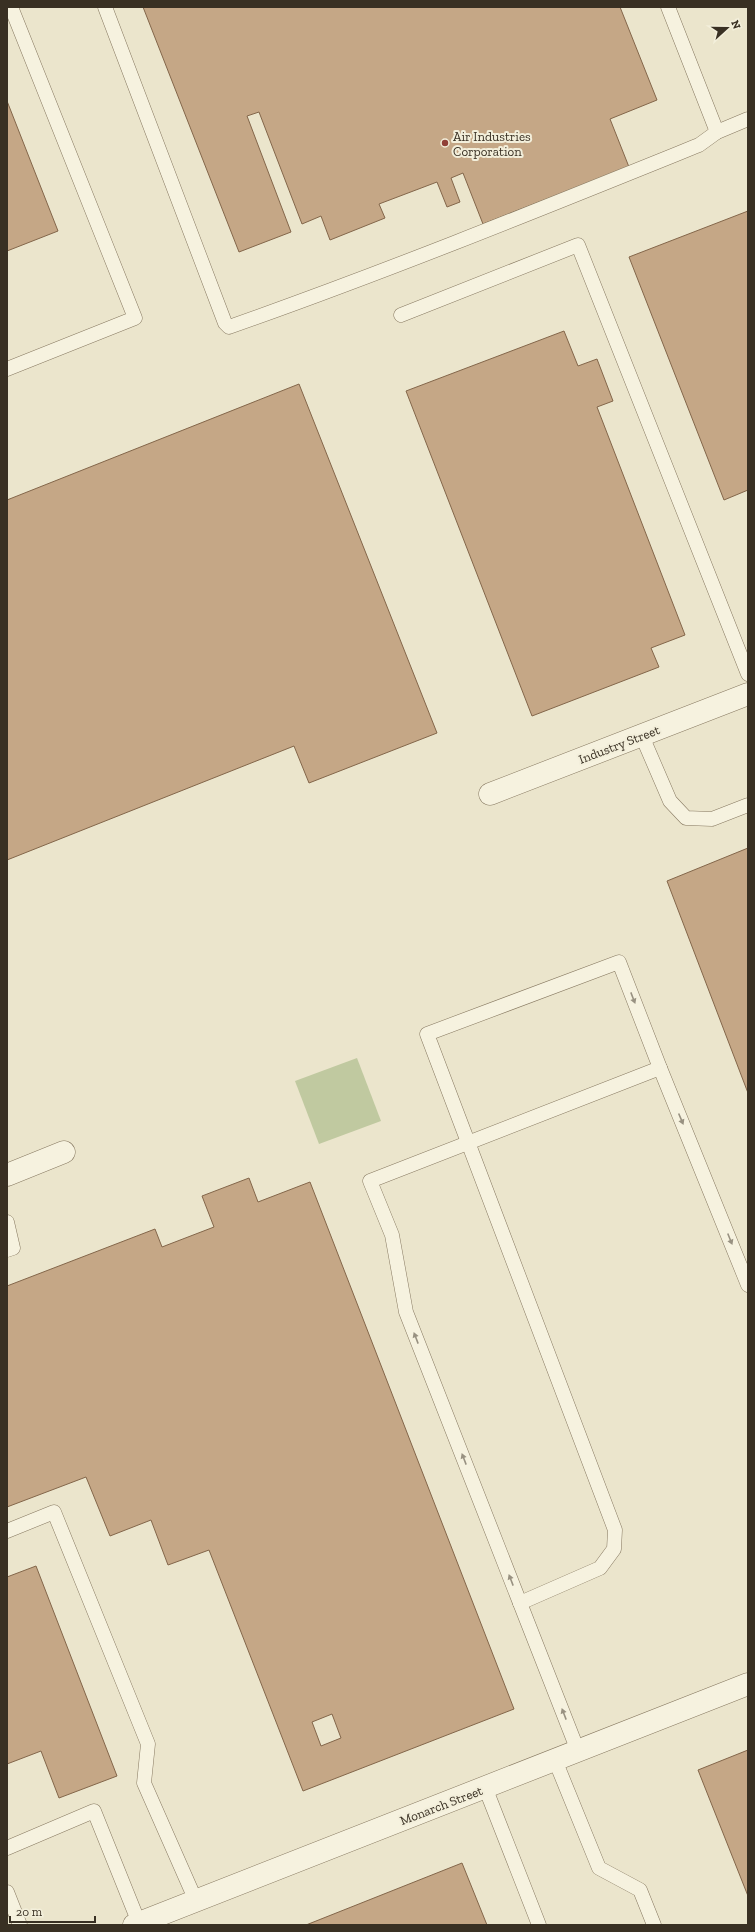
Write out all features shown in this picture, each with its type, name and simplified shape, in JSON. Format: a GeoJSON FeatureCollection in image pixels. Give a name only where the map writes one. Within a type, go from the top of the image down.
{"type":"FeatureCollection","features":[{"type":"Feature","properties":{"kind":"street","name":"Industry Street"},"geometry":{"type":"LineString","coordinates":[[490,794],[748,694]]}},
{"type":"Feature","properties":{"kind":"street"},"geometry":{"type":"LineString","coordinates":[[7,1175],[64,1152]]}},
{"type":"Feature","properties":{"kind":"street","name":"Monarch Street"},"geometry":{"type":"LineString","coordinates":[[137,1924],[748,1684]]}},
{"type":"Feature","properties":{"kind":"lane"},"geometry":{"type":"LineString","coordinates":[[7,369],[135,318],[11,7]]}},
{"type":"Feature","properties":{"kind":"lane"},"geometry":{"type":"LineString","coordinates":[[105,7],[225,323],[229,327],[340,288],[700,145],[717,132],[748,119]]}},
{"type":"Feature","properties":{"kind":"lane"},"geometry":{"type":"LineString","coordinates":[[668,7],[717,132]]}},
{"type":"Feature","properties":{"kind":"lane"},"geometry":{"type":"LineString","coordinates":[[401,315],[578,245],[748,674]]}},
{"type":"Feature","properties":{"kind":"lane"},"geometry":{"type":"LineString","coordinates":[[642,736],[670,801],[686,818],[712,819],[748,804]]}},
{"type":"Feature","properties":{"kind":"lane"},"geometry":{"type":"LineString","coordinates":[[520,1603],[600,1568],[614,1549],[615,1530],[427,1034],[619,962],[660,1068],[748,1285]]}},
{"type":"Feature","properties":{"kind":"lane"},"geometry":{"type":"LineString","coordinates":[[578,1751],[406,1312],[392,1235],[370,1181],[660,1068]]}},
{"type":"Feature","properties":{"kind":"lane"},"geometry":{"type":"LineString","coordinates":[[7,1222],[13,1248],[7,1250]]}},
{"type":"Feature","properties":{"kind":"lane"},"geometry":{"type":"LineString","coordinates":[[7,1531],[54,1512],[148,1744],[144,1783],[196,1901]]}},
{"type":"Feature","properties":{"kind":"lane"},"geometry":{"type":"LineString","coordinates":[[555,1760],[599,1868],[640,1890],[654,1925]]}},
{"type":"Feature","properties":{"kind":"lane"},"geometry":{"type":"LineString","coordinates":[[485,1787],[539,1925]]}},
{"type":"Feature","properties":{"kind":"lane"},"geometry":{"type":"LineString","coordinates":[[7,1848],[94,1811],[137,1924]]}},
{"type":"Feature","properties":{"kind":"lane"},"geometry":{"type":"LineString","coordinates":[[7,1892],[20,1925]]}},
{"type":"Feature","properties":{"kind":"green space"},"geometry":{"type":"Polygon","coordinates":[[[357,1058],[381,1121],[319,1144],[295,1081],[357,1058]]]}},
{"type":"Feature","properties":{"kind":"building","name":"Air Industries Corporation"},"geometry":{"type":"Polygon","coordinates":[[[143,7],[620,7],[657,100],[610,119],[629,167],[483,224],[463,173],[451,178],[460,202],[447,207],[437,182],[379,204],[385,218],[330,240],[321,216],[302,224],[259,112],[247,116],[291,232],[239,252],[143,7]]]}},
{"type":"Feature","properties":{"kind":"building"},"geometry":{"type":"Polygon","coordinates":[[[7,101],[58,231],[7,251],[7,101]]]}},
{"type":"Feature","properties":{"kind":"building"},"geometry":{"type":"Polygon","coordinates":[[[748,211],[748,490],[724,500],[629,257],[748,211]]]}},
{"type":"Feature","properties":{"kind":"building"},"geometry":{"type":"Polygon","coordinates":[[[564,331],[578,366],[597,359],[613,401],[597,407],[685,635],[651,648],[659,667],[532,716],[406,391],[564,331]]]}},
{"type":"Feature","properties":{"kind":"building"},"geometry":{"type":"Polygon","coordinates":[[[299,384],[437,733],[309,783],[294,746],[7,860],[7,500],[299,384]]]}},
{"type":"Feature","properties":{"kind":"building"},"geometry":{"type":"Polygon","coordinates":[[[748,848],[748,1093],[667,881],[748,848]]]}},
{"type":"Feature","properties":{"kind":"building"},"geometry":{"type":"Polygon","coordinates":[[[249,1178],[258,1202],[310,1182],[514,1709],[303,1791],[209,1550],[168,1565],[151,1520],[110,1536],[86,1477],[7,1507],[7,1286],[155,1229],[162,1247],[214,1227],[202,1196],[249,1178]],[[332,1714],[312,1722],[321,1746],[341,1738],[332,1714]]]}},
{"type":"Feature","properties":{"kind":"building"},"geometry":{"type":"Polygon","coordinates":[[[36,1566],[117,1776],[59,1798],[41,1751],[7,1764],[7,1577],[36,1566]]]}},
{"type":"Feature","properties":{"kind":"building"},"geometry":{"type":"Polygon","coordinates":[[[748,1750],[748,1896],[698,1770],[748,1750]]]}},
{"type":"Feature","properties":{"kind":"building"},"geometry":{"type":"Polygon","coordinates":[[[462,1863],[487,1925],[306,1925],[462,1863]]]}},
{"type":"Feature","properties":{"kind":"place","name":"Air Industries Corporation"},"geometry":{"type":"Point","coordinates":[445,143]}}]}
